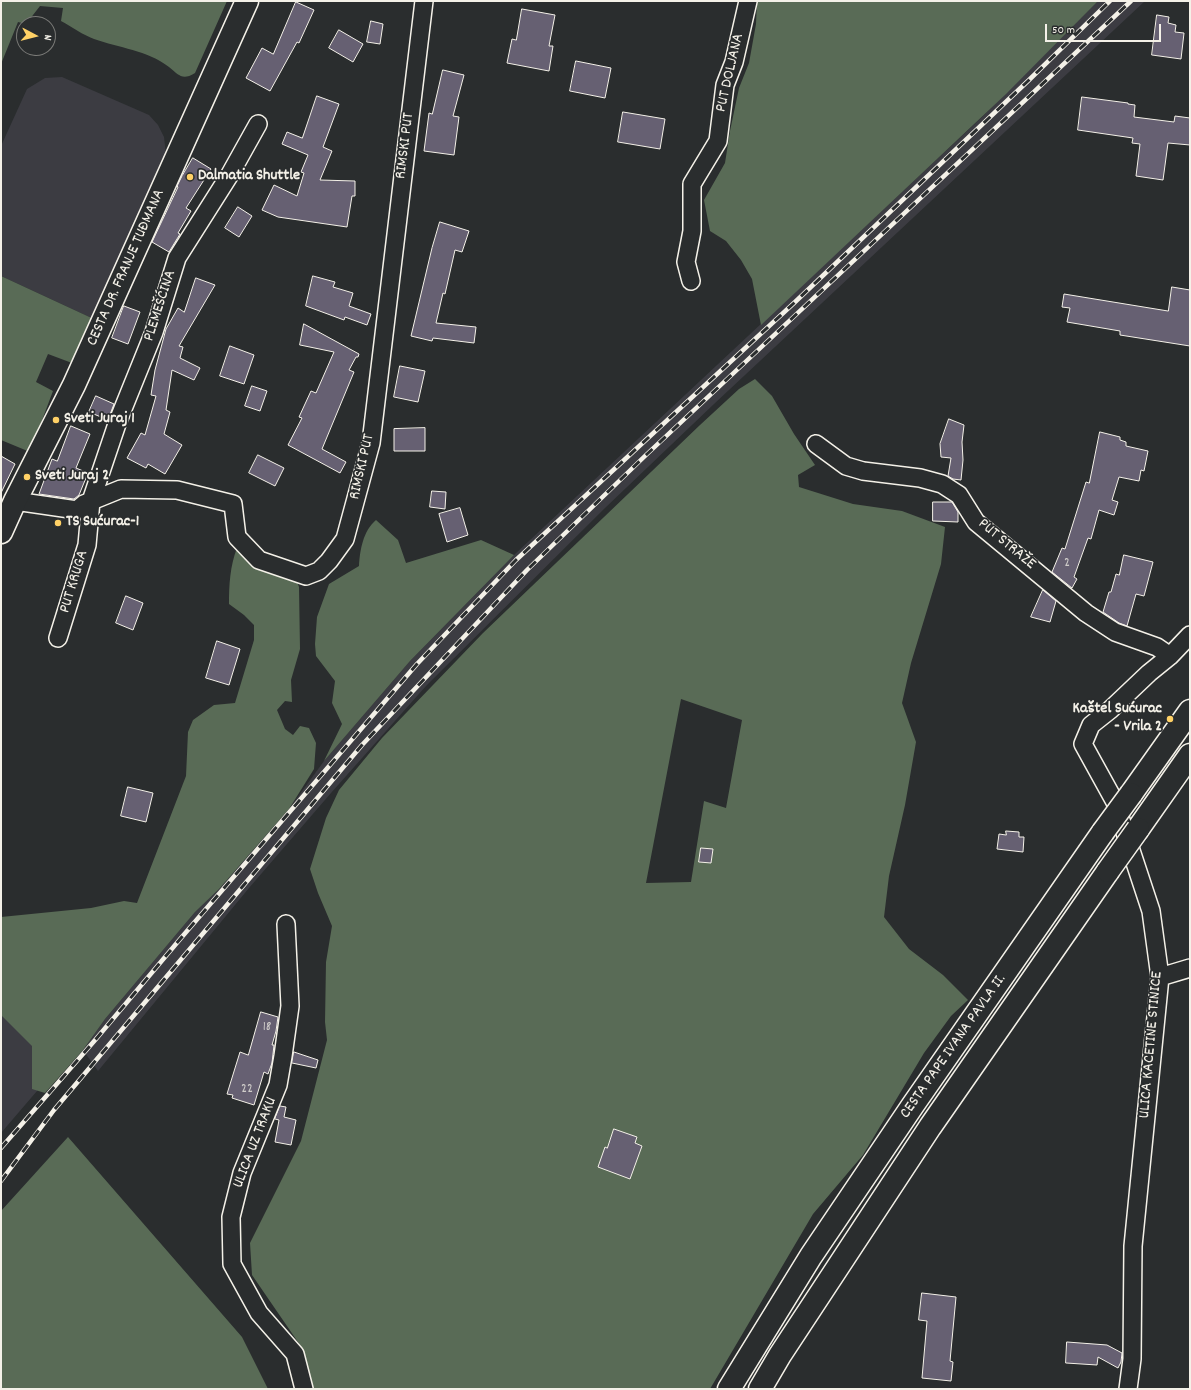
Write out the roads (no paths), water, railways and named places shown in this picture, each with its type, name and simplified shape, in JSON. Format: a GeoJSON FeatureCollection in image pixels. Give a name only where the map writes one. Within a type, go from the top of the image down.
{"type":"FeatureCollection","features":[{"type":"Feature","properties":{"kind":"main road","name":"CESTA DR. FRANJE TUĐMANA"},"geometry":{"type":"LineString","coordinates":[[1,532],[74,385],[247,1]]}},
{"type":"Feature","properties":{"kind":"main road","name":"CESTA PAPE IVANA PAVLA II."},"geometry":{"type":"LineString","coordinates":[[729,1389],[820,1242],[908,1112],[1103,832],[1190,711]]}},
{"type":"Feature","properties":{"kind":"main road","name":"CESTA PAPE IVANA PAVLA II."},"geometry":{"type":"LineString","coordinates":[[760,1389],[780,1355],[930,1127],[1190,755]]}},
{"type":"Feature","properties":{"kind":"street","name":"RIMSKI PUT"},"geometry":{"type":"LineString","coordinates":[[15,502],[77,510],[84,504],[121,489],[177,490],[233,504],[237,537],[259,560],[306,576],[319,571],[329,561],[345,539],[371,443],[424,1]]}},
{"type":"Feature","properties":{"kind":"street","name":"PUT DOLJANA"},"geometry":{"type":"LineString","coordinates":[[691,281],[686,262],[692,231],[692,184],[718,141],[725,85],[734,62],[748,1]]}},
{"type":"Feature","properties":{"kind":"street","name":"PLEMEŠĆINA"},"geometry":{"type":"LineString","coordinates":[[91,501],[118,421],[154,332],[177,258],[229,176],[258,124]]}},
{"type":"Feature","properties":{"kind":"street","name":"PUT STRAŽE"},"geometry":{"type":"LineString","coordinates":[[816,444],[846,466],[863,471],[920,478],[942,484],[958,495],[976,522],[1086,613],[1115,632],[1157,647],[1170,656]]}},
{"type":"Feature","properties":{"kind":"street","name":"PUT KRUGA"},"geometry":{"type":"LineString","coordinates":[[58,638],[87,545],[91,501]]}},
{"type":"Feature","properties":{"kind":"street"},"geometry":{"type":"LineString","coordinates":[[1170,656],[1190,635]]}},
{"type":"Feature","properties":{"kind":"street","name":"ULICA KACETINE STINICE"},"geometry":{"type":"LineString","coordinates":[[1128,1389],[1132,1359],[1133,1246],[1160,976],[1151,910],[1115,802],[1091,761],[1083,744],[1091,725],[1110,710],[1149,673],[1170,656]]}},
{"type":"Feature","properties":{"kind":"street","name":"ULICA UZ TRAKU"},"geometry":{"type":"LineString","coordinates":[[286,924],[290,1006],[283,1056],[278,1086],[242,1173],[236,1195],[231,1217],[232,1264],[259,1313],[295,1354],[304,1389]]}},
{"type":"Feature","properties":{"kind":"street"},"geometry":{"type":"LineString","coordinates":[[1160,976],[1190,968]]}},
{"type":"Feature","properties":{"kind":"railway"},"geometry":{"type":"LineString","coordinates":[[1,1148],[417,664],[516,560],[794,303],[1110,1]]}},
{"type":"Feature","properties":{"kind":"railway"},"geometry":{"type":"LineString","coordinates":[[1,1181],[54,1110],[362,745],[527,570],[646,455],[1131,1]]}},
{"type":"Feature","properties":{"kind":"place","name":"Dalmatia Shuttle"},"geometry":{"type":"Point","coordinates":[190,177]}},
{"type":"Feature","properties":{"kind":"place","name":"Sveti Juraj 1"},"geometry":{"type":"Point","coordinates":[56,420]}},
{"type":"Feature","properties":{"kind":"place","name":"Sveti Juraj 2"},"geometry":{"type":"Point","coordinates":[27,477]}},
{"type":"Feature","properties":{"kind":"place","name":"TS Sućurac-1"},"geometry":{"type":"Point","coordinates":[58,523]}},
{"type":"Feature","properties":{"kind":"place","name":"Kaštel Sućurac - Vrila 2"},"geometry":{"type":"Point","coordinates":[1170,719]}}]}
